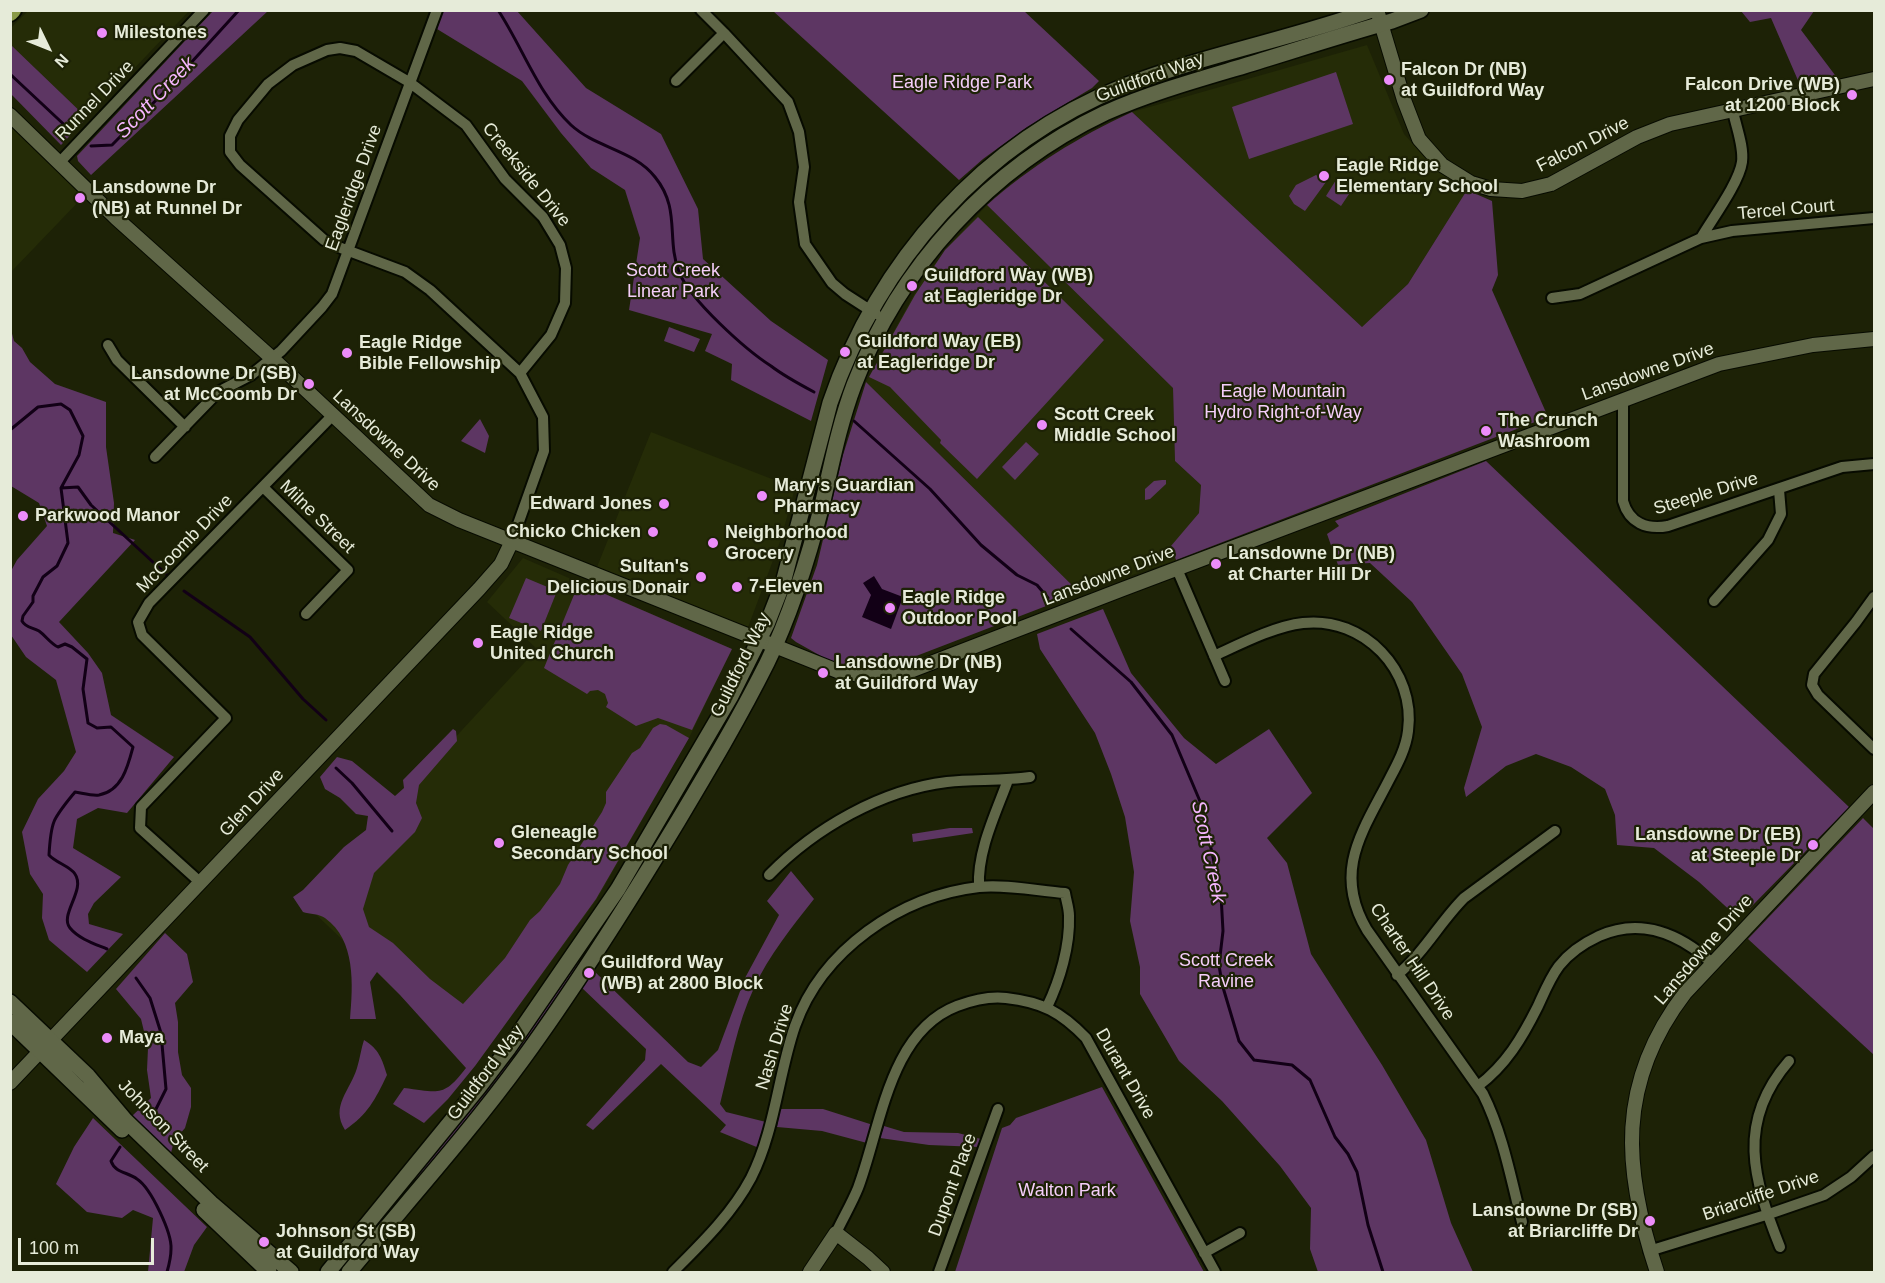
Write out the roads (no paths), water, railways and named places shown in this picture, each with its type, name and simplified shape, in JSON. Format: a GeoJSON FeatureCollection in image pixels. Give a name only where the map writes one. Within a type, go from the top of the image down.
{"type":"FeatureCollection","features":[{"type":"Feature","properties":{"kind":"main road","name":"Guildford Way"},"geometry":{"type":"LineString","coordinates":[[328,1272],[479,1087],[573,956],[618,889],[731,696],[759,640],[783,583],[830,403],[849,352],[870,311],[902,259],[942,212],[975,179],[1006,153],[1048,124],[1123,86],[1372,10]]}},
{"type":"Feature","properties":{"kind":"main road","name":"Guildford Way"},"geometry":{"type":"LineString","coordinates":[[349,1272],[522,1060],[631,900],[745,705],[775,646],[807,560],[847,405],[864,362],[884,318],[929,253],[968,209],[1003,178],[1051,143],[1103,114],[1134,101],[1379,17],[1421,10]]}},
{"type":"Feature","properties":{"kind":"main road","name":"Johnson Street"},"geometry":{"type":"LineString","coordinates":[[10,1002],[46,1046],[269,1272]]}},
{"type":"Feature","properties":{"kind":"main road","name":"Johnson Street"},"geometry":{"type":"LineString","coordinates":[[10,1022],[95,1083],[126,1121],[211,1203],[291,1272]]}},
{"type":"Feature","properties":{"kind":"street","name":"Runnel Drive"},"geometry":{"type":"LineString","coordinates":[[59,163],[204,10]]}},
{"type":"Feature","properties":{"kind":"street","name":"Eagleridge Drive"},"geometry":{"type":"LineString","coordinates":[[155,457],[218,392],[251,375],[273,359],[332,294],[437,10]]}},
{"type":"Feature","properties":{"kind":"street"},"geometry":{"type":"LineString","coordinates":[[700,10],[788,102],[799,132],[804,167],[799,202],[805,244],[832,283],[870,311],[884,318]]}},
{"type":"Feature","properties":{"kind":"street","name":"Falcon Drive"},"geometry":{"type":"LineString","coordinates":[[1379,17],[1419,139],[1442,165],[1471,183],[1506,191],[1536,189],[1568,177],[1653,130],[1670,124],[1875,79]]}},
{"type":"Feature","properties":{"kind":"street"},"geometry":{"type":"LineString","coordinates":[[676,81],[724,33]]}},
{"type":"Feature","properties":{"kind":"street","name":"Creekside Drive"},"geometry":{"type":"LineString","coordinates":[[340,48],[356,51],[409,82],[465,125],[505,179],[543,217],[560,245],[566,268],[566,303],[551,335],[520,373],[422,284],[405,272],[324,240],[240,165],[230,152],[230,136],[238,120],[268,84],[293,65],[327,50],[340,48]]}},
{"type":"Feature","properties":{"kind":"street"},"geometry":{"type":"LineString","coordinates":[[1701,238],[1735,180],[1742,163],[1733,111]]}},
{"type":"Feature","properties":{"kind":"street","name":"Lansdowne Drive"},"geometry":{"type":"LineString","coordinates":[[10,115],[116,218],[273,359],[429,505],[459,520],[840,672],[875,677],[905,673],[1719,364],[1814,345],[1875,339]]}},
{"type":"Feature","properties":{"kind":"street","name":"Tercel Court"},"geometry":{"type":"LineString","coordinates":[[1552,297],[1580,294],[1701,238],[1732,231],[1875,218]]}},
{"type":"Feature","properties":{"kind":"street"},"geometry":{"type":"LineString","coordinates":[[108,345],[117,360],[185,427]]}},
{"type":"Feature","properties":{"kind":"street"},"geometry":{"type":"LineString","coordinates":[[512,541],[544,451],[543,417],[520,373]]}},
{"type":"Feature","properties":{"kind":"street","name":"Steeple Drive"},"geometry":{"type":"LineString","coordinates":[[1623,399],[1623,501],[1628,513],[1640,525],[1648,528],[1668,526],[1842,467],[1875,464]]}},
{"type":"Feature","properties":{"kind":"street","name":"McCoomb Drive"},"geometry":{"type":"LineString","coordinates":[[201,883],[140,828],[141,807],[226,718],[142,635],[138,622],[149,603],[332,416]]}},
{"type":"Feature","properties":{"kind":"street","name":"Milne Street"},"geometry":{"type":"LineString","coordinates":[[262,487],[348,570],[306,614]]}},
{"type":"Feature","properties":{"kind":"street"},"geometry":{"type":"LineString","coordinates":[[1714,601],[1768,540],[1781,514],[1779,490]]}},
{"type":"Feature","properties":{"kind":"street","name":"Glen Drive"},"geometry":{"type":"LineString","coordinates":[[10,1083],[479,589],[501,564],[512,541]]}},
{"type":"Feature","properties":{"kind":"street"},"geometry":{"type":"LineString","coordinates":[[1177,569],[1225,681]]}},
{"type":"Feature","properties":{"kind":"street"},"geometry":{"type":"LineString","coordinates":[[1875,597],[1857,622],[1818,667],[1812,681],[1813,688],[1818,695],[1875,749]]}},
{"type":"Feature","properties":{"kind":"street","name":"Charter Hill Drive"},"geometry":{"type":"LineString","coordinates":[[1214,656],[1285,627],[1314,622],[1336,625],[1356,632],[1378,648],[1393,665],[1407,701],[1408,733],[1397,765],[1354,849],[1350,876],[1354,902],[1359,917],[1397,975],[1478,1086],[1492,1114],[1499,1135],[1522,1222]]}},
{"type":"Feature","properties":{"kind":"street"},"geometry":{"type":"LineString","coordinates":[[769,875],[783,861],[822,831],[842,819],[893,796],[945,782],[1030,777]]}},
{"type":"Feature","properties":{"kind":"street"},"geometry":{"type":"LineString","coordinates":[[979,887],[981,860],[1008,780]]}},
{"type":"Feature","properties":{"kind":"street","name":"Lansdowne Drive"},"geometry":{"type":"LineString","coordinates":[[1657,1272],[1637,1204],[1631,1158],[1631,1132],[1637,1091],[1654,1044],[1672,1011],[1712,963],[1875,792]]}},
{"type":"Feature","properties":{"kind":"street"},"geometry":{"type":"LineString","coordinates":[[1397,975],[1415,959],[1451,911],[1464,898],[1555,831]]}},
{"type":"Feature","properties":{"kind":"street","name":"Nash Drive"},"geometry":{"type":"LineString","coordinates":[[673,1272],[728,1213],[752,1176],[770,1127],[795,1026],[803,1006],[828,970],[863,934],[883,920],[916,903],[979,887],[1065,893],[1069,916],[1065,947],[1060,974],[1047,1007]]}},
{"type":"Feature","properties":{"kind":"street"},"geometry":{"type":"LineString","coordinates":[[1478,1086],[1504,1062],[1517,1045],[1558,968],[1578,948],[1591,940],[1618,929],[1652,928],[1682,940],[1712,963]]}},
{"type":"Feature","properties":{"kind":"street","name":"Durant Drive"},"geometry":{"type":"LineString","coordinates":[[810,1272],[836,1233],[857,1189],[896,1070],[914,1038],[935,1017],[952,1008],[984,998],[1011,998],[1047,1007],[1078,1030],[1093,1049],[1215,1272]]}},
{"type":"Feature","properties":{"kind":"street"},"geometry":{"type":"LineString","coordinates":[[1780,1247],[1754,1160],[1756,1128],[1766,1095],[1777,1075],[1789,1061]]}},
{"type":"Feature","properties":{"kind":"street","name":"Dupont Place"},"geometry":{"type":"LineString","coordinates":[[939,1272],[998,1109]]}},
{"type":"Feature","properties":{"kind":"street","name":"Briarcliffe Drive"},"geometry":{"type":"LineString","coordinates":[[1650,1251],[1769,1215],[1824,1194],[1875,1156]]}},
{"type":"Feature","properties":{"kind":"street"},"geometry":{"type":"LineString","coordinates":[[836,1233],[883,1272]]}},
{"type":"Feature","properties":{"kind":"street"},"geometry":{"type":"LineString","coordinates":[[1204,1253],[1240,1233]]}},
{"type":"Feature","properties":{"kind":"waterway","name":"Scott Creek"},"geometry":{"type":"LineString","coordinates":[[91,146],[112,145],[239,10]]}},
{"type":"Feature","properties":{"kind":"waterway","name":"Scott Creek"},"geometry":{"type":"LineString","coordinates":[[498,10],[540,85],[559,113],[581,133],[637,161],[655,177],[663,189],[671,212],[673,247],[679,272],[694,296],[720,324],[760,359],[814,392]]}},
{"type":"Feature","properties":{"kind":"waterway","name":"Scott Creek"},"geometry":{"type":"LineString","coordinates":[[10,74],[72,132]]}},
{"type":"Feature","properties":{"kind":"waterway"},"geometry":{"type":"LineString","coordinates":[[10,430],[38,407],[61,404],[70,410],[83,436],[79,455],[61,488],[68,543],[57,566],[43,577],[22,621],[39,631],[58,647],[65,644],[87,659],[83,689],[88,723],[97,728],[111,727],[133,747],[119,783],[107,793],[99,795],[75,792],[54,820],[51,834],[49,855],[73,871],[77,880],[68,916],[70,928],[82,938],[107,949]]}},
{"type":"Feature","properties":{"kind":"waterway","name":"Scott Creek"},"geometry":{"type":"LineString","coordinates":[[854,421],[930,489],[981,545],[1017,575],[1037,585],[1048,598]]}},
{"type":"Feature","properties":{"kind":"waterway"},"geometry":{"type":"LineString","coordinates":[[61,488],[78,487],[91,505],[167,575]]}},
{"type":"Feature","properties":{"kind":"waterway"},"geometry":{"type":"LineString","coordinates":[[184,591],[250,637],[303,699],[326,720]]}},
{"type":"Feature","properties":{"kind":"waterway","name":"Scott Creek"},"geometry":{"type":"LineString","coordinates":[[1071,629],[1131,682],[1172,735],[1202,806],[1221,895],[1223,931],[1219,965],[1222,984],[1239,1041],[1254,1060],[1292,1065],[1310,1080],[1335,1137],[1348,1154],[1357,1172],[1368,1225],[1383,1272]]}},
{"type":"Feature","properties":{"kind":"waterway"},"geometry":{"type":"LineString","coordinates":[[336,768],[352,783],[392,831]]}},
{"type":"Feature","properties":{"kind":"waterway"},"geometry":{"type":"LineString","coordinates":[[136,978],[150,998],[161,1033],[166,1089],[152,1117]]}},
{"type":"Feature","properties":{"kind":"waterway"},"geometry":{"type":"LineString","coordinates":[[120,1147],[111,1161],[113,1165],[143,1184],[164,1222],[171,1249],[167,1272]]}},
{"type":"Feature","properties":{"kind":"place","name":"Milestones"},"geometry":{"type":"Point","coordinates":[102,33]}},
{"type":"Feature","properties":{"kind":"place","name":"Falcon Dr (NB) at Guildford Way"},"geometry":{"type":"Point","coordinates":[1389,80]}},
{"type":"Feature","properties":{"kind":"place","name":"Falcon Drive (WB) at 1200 Block"},"geometry":{"type":"Point","coordinates":[1852,95]}},
{"type":"Feature","properties":{"kind":"place","name":"Eagle Ridge Elementary School"},"geometry":{"type":"Point","coordinates":[1324,176]}},
{"type":"Feature","properties":{"kind":"place","name":"Lansdowne Dr (NB) at Runnel Dr"},"geometry":{"type":"Point","coordinates":[80,198]}},
{"type":"Feature","properties":{"kind":"place","name":"Guildford Way (WB) at Eagleridge Dr"},"geometry":{"type":"Point","coordinates":[912,286]}},
{"type":"Feature","properties":{"kind":"place","name":"Guildford Way (EB) at Eagleridge Dr"},"geometry":{"type":"Point","coordinates":[845,352]}},
{"type":"Feature","properties":{"kind":"place","name":"Eagle Ridge Bible Fellowship"},"geometry":{"type":"Point","coordinates":[347,353]}},
{"type":"Feature","properties":{"kind":"place","name":"Lansdowne Dr (SB) at McCoomb Dr"},"geometry":{"type":"Point","coordinates":[309,384]}},
{"type":"Feature","properties":{"kind":"place","name":"Scott Creek Middle School"},"geometry":{"type":"Point","coordinates":[1042,425]}},
{"type":"Feature","properties":{"kind":"place","name":"The Crunch Washroom"},"geometry":{"type":"Point","coordinates":[1486,431]}},
{"type":"Feature","properties":{"kind":"place","name":"Mary's Guardian Pharmacy"},"geometry":{"type":"Point","coordinates":[762,496]}},
{"type":"Feature","properties":{"kind":"place","name":"Edward Jones"},"geometry":{"type":"Point","coordinates":[664,504]}},
{"type":"Feature","properties":{"kind":"place","name":"Parkwood Manor"},"geometry":{"type":"Point","coordinates":[23,516]}},
{"type":"Feature","properties":{"kind":"place","name":"Chicko Chicken"},"geometry":{"type":"Point","coordinates":[653,532]}},
{"type":"Feature","properties":{"kind":"place","name":"Neighborhood Grocery"},"geometry":{"type":"Point","coordinates":[713,543]}},
{"type":"Feature","properties":{"kind":"place","name":"Lansdowne Dr (NB) at Charter Hill Dr"},"geometry":{"type":"Point","coordinates":[1216,564]}},
{"type":"Feature","properties":{"kind":"place","name":"Sultan's Delicious Donair"},"geometry":{"type":"Point","coordinates":[701,577]}},
{"type":"Feature","properties":{"kind":"place","name":"7-Eleven"},"geometry":{"type":"Point","coordinates":[737,587]}},
{"type":"Feature","properties":{"kind":"place","name":"Eagle Ridge Outdoor Pool"},"geometry":{"type":"Point","coordinates":[890,608]}},
{"type":"Feature","properties":{"kind":"place","name":"Eagle Ridge United Church"},"geometry":{"type":"Point","coordinates":[478,643]}},
{"type":"Feature","properties":{"kind":"place","name":"Lansdowne Dr (NB) at Guildford Way"},"geometry":{"type":"Point","coordinates":[823,673]}},
{"type":"Feature","properties":{"kind":"place","name":"Gleneagle Secondary School"},"geometry":{"type":"Point","coordinates":[499,843]}},
{"type":"Feature","properties":{"kind":"place","name":"Lansdowne Dr (EB) at Steeple Dr"},"geometry":{"type":"Point","coordinates":[1813,845]}},
{"type":"Feature","properties":{"kind":"place","name":"Guildford Way (WB) at 2800 Block"},"geometry":{"type":"Point","coordinates":[589,973]}},
{"type":"Feature","properties":{"kind":"place","name":"Maya"},"geometry":{"type":"Point","coordinates":[107,1038]}},
{"type":"Feature","properties":{"kind":"place","name":"Lansdowne Dr (SB) at Briarcliffe Dr"},"geometry":{"type":"Point","coordinates":[1650,1221]}},
{"type":"Feature","properties":{"kind":"place","name":"Johnson St (SB) at Guildford Way"},"geometry":{"type":"Point","coordinates":[264,1242]}},
{"type":"Feature","properties":{"kind":"park label","name":"Eagle Ridge Park"},"geometry":{"type":"Point","coordinates":[962,83]}},
{"type":"Feature","properties":{"kind":"park label","name":"Scott Creek Linear Park"},"geometry":{"type":"Point","coordinates":[673,281]}},
{"type":"Feature","properties":{"kind":"park label","name":"Eagle Mountain Hydro Right-of-Way"},"geometry":{"type":"Point","coordinates":[1283,402]}},
{"type":"Feature","properties":{"kind":"park label","name":"Scott Creek Ravine"},"geometry":{"type":"Point","coordinates":[1226,971]}},
{"type":"Feature","properties":{"kind":"park label","name":"Walton Park"},"geometry":{"type":"Point","coordinates":[1067,1191]}}]}
